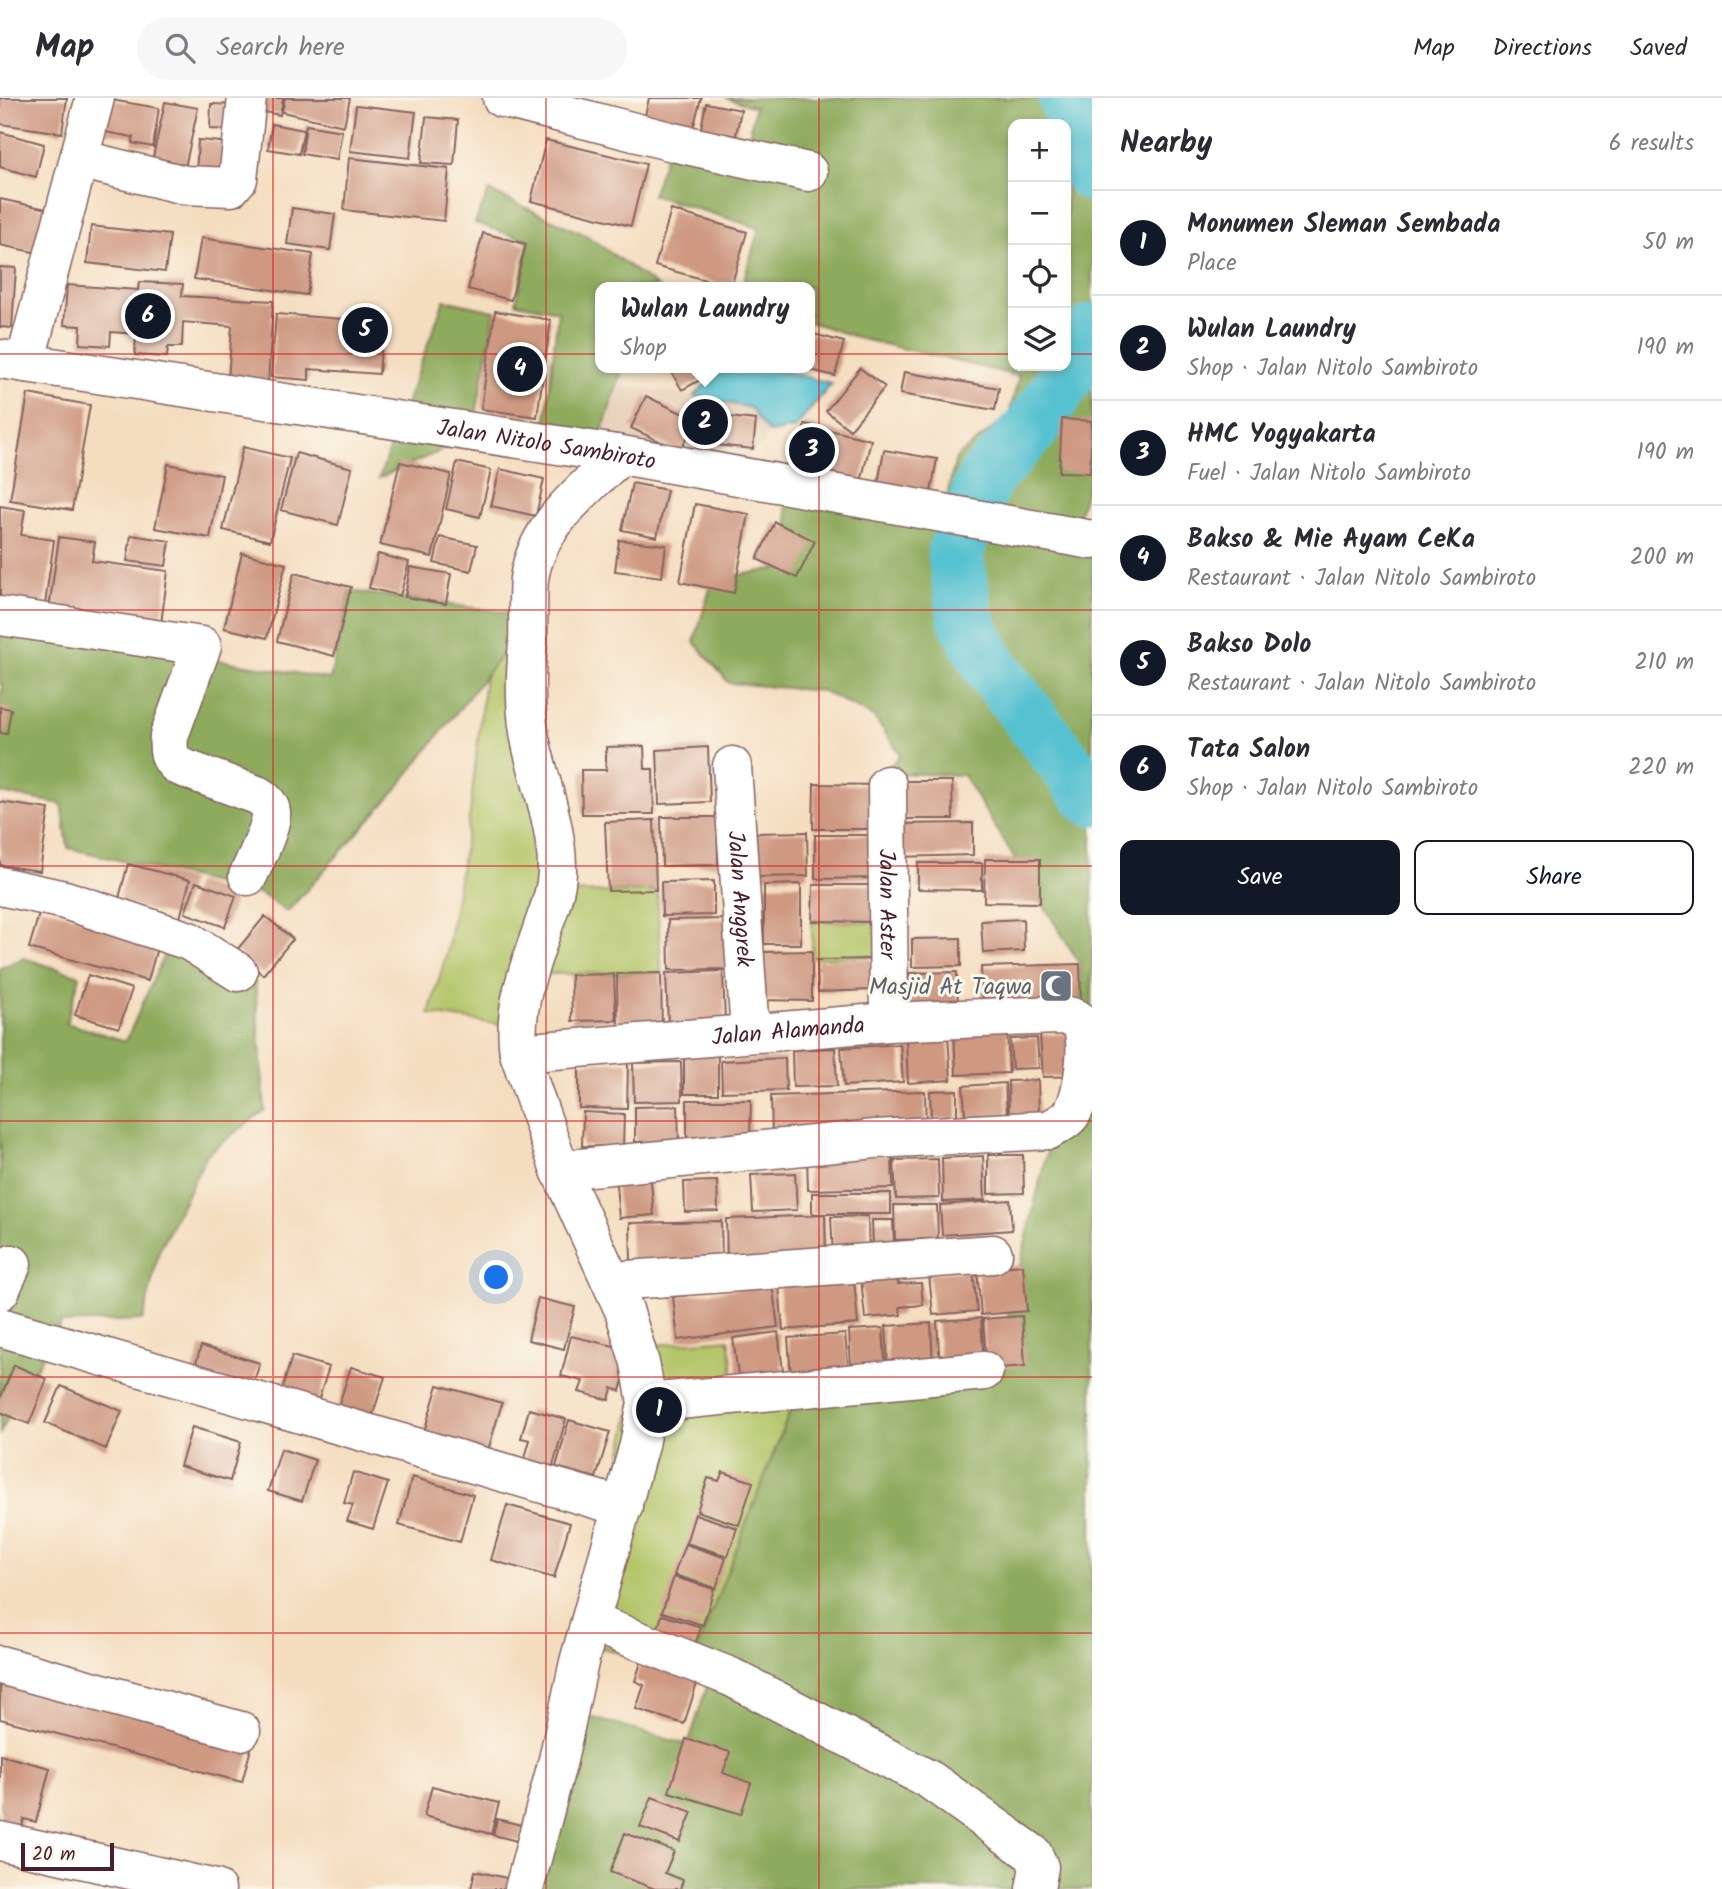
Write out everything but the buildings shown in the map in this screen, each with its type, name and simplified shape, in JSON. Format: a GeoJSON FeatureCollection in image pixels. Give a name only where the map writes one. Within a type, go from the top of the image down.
{"type":"FeatureCollection","features":[{"type":"Feature","properties":{"kind":"street"},"geometry":{"type":"LineString","coordinates":[[12,361],[79,159],[95,98]]}},
{"type":"Feature","properties":{"kind":"street"},"geometry":{"type":"LineString","coordinates":[[79,159],[185,185],[231,187],[238,179],[247,98]]}},
{"type":"Feature","properties":{"kind":"street"},"geometry":{"type":"LineString","coordinates":[[514,100],[673,142],[808,172]]}},
{"type":"Feature","properties":{"kind":"street","name":"Jalan Nitolo Sambiroto"},"geometry":{"type":"LineString","coordinates":[[12,361],[616,454],[1092,540]]}},
{"type":"Feature","properties":{"kind":"street"},"geometry":{"type":"LineString","coordinates":[[524,1889],[591,1622],[623,1507],[647,1403],[635,1344],[613,1281],[560,1170],[519,1053],[517,1031],[526,975],[551,905],[557,874],[553,834],[527,715],[530,573],[555,519],[611,464],[616,454]]}},
{"type":"Feature","properties":{"kind":"street"},"geometry":{"type":"LineString","coordinates":[[0,617],[202,646],[169,736],[169,752],[178,766],[257,795],[268,804],[271,814],[268,825],[248,876]]}},
{"type":"Feature","properties":{"kind":"street","name":"Jalan Anggrek"},"geometry":{"type":"LineString","coordinates":[[732,766],[750,1033]]}},
{"type":"Feature","properties":{"kind":"street","name":"Jalan Aster"},"geometry":{"type":"LineString","coordinates":[[887,785],[889,1022]]}},
{"type":"Feature","properties":{"kind":"street"},"geometry":{"type":"LineString","coordinates":[[0,886],[65,900],[189,941],[238,972]]}},
{"type":"Feature","properties":{"kind":"street","name":"Jalan Alamanda"},"geometry":{"type":"LineString","coordinates":[[519,1053],[889,1022],[1058,1015],[1076,1018],[1085,1035],[1086,1065],[1080,1093],[1072,1114],[1049,1130],[875,1139],[560,1170]]}},
{"type":"Feature","properties":{"kind":"street"},"geometry":{"type":"LineString","coordinates":[[613,1281],[993,1254]]}},
{"type":"Feature","properties":{"kind":"street"},"geometry":{"type":"LineString","coordinates":[[0,1327],[623,1507]]}},
{"type":"Feature","properties":{"kind":"street"},"geometry":{"type":"LineString","coordinates":[[647,1403],[984,1371]]}},
{"type":"Feature","properties":{"kind":"street"},"geometry":{"type":"LineString","coordinates":[[591,1622],[731,1677],[930,1780],[1033,1854],[1039,1867],[1035,1889]]}},
{"type":"Feature","properties":{"kind":"street"},"geometry":{"type":"LineString","coordinates":[[0,1665],[241,1731]]}},
{"type":"Feature","properties":{"kind":"street"},"geometry":{"type":"LineString","coordinates":[[0,1841],[216,1889]]}},
{"type":"Feature","properties":{"kind":"shaded area"},"geometry":{"type":"Polygon","coordinates":[[[618,385],[694,396],[751,408],[770,433],[730,481],[594,455],[618,385]]]}},
{"type":"Feature","properties":{"kind":"green space"},"geometry":{"type":"Polygon","coordinates":[[[726,98],[1092,98],[1092,469],[1070,546],[1092,551],[1092,1889],[521,1889],[569,1711],[688,1745],[708,1683],[687,1675],[798,1391],[997,1364],[1081,1006],[1080,964],[963,775],[883,773],[901,755],[874,717],[823,691],[729,683],[694,642],[713,579],[794,566],[784,492],[941,522],[956,458],[1009,415],[1019,376],[862,339],[815,324],[815,282],[743,282],[759,228],[652,195],[672,138],[745,156],[755,107],[726,98]]]}},
{"type":"Feature","properties":{"kind":"green space"},"geometry":{"type":"Polygon","coordinates":[[[489,191],[586,235],[651,282],[595,282],[595,373],[621,373],[594,455],[543,447],[558,311],[516,303],[529,241],[475,223],[489,191]]]}},
{"type":"Feature","properties":{"kind":"green space"},"geometry":{"type":"Polygon","coordinates":[[[444,300],[495,311],[472,437],[379,478],[444,300]]]}},
{"type":"Feature","properties":{"kind":"green space"},"geometry":{"type":"Polygon","coordinates":[[[350,591],[532,616],[395,791],[287,912],[261,894],[68,848],[62,804],[0,793],[0,698],[3,685],[0,684],[0,623],[330,679],[350,591]]]}},
{"type":"Feature","properties":{"kind":"green space"},"geometry":{"type":"Polygon","coordinates":[[[532,616],[559,893],[657,891],[661,973],[535,974],[525,1028],[429,1014],[447,952],[470,813],[485,676],[532,616]]]}},
{"type":"Feature","properties":{"kind":"green space"},"geometry":{"type":"Polygon","coordinates":[[[812,921],[888,923],[889,956],[812,958],[812,921]]]}},
{"type":"Feature","properties":{"kind":"green space"},"geometry":{"type":"Polygon","coordinates":[[[168,946],[255,983],[265,1110],[207,1154],[159,1251],[143,1320],[61,1323],[0,1433],[0,968],[24,958],[80,976],[66,1023],[126,1041],[168,946]]]}},
{"type":"Feature","properties":{"kind":"green space"},"geometry":{"type":"Polygon","coordinates":[[[729,1339],[736,1395],[798,1391],[687,1675],[585,1642],[643,1346],[729,1339]]]}},
{"type":"Feature","properties":{"kind":"water"},"geometry":{"type":"Polygon","coordinates":[[[717,373],[789,373],[832,383],[795,428],[770,433],[751,408],[694,396],[717,373]]]}},
{"type":"Feature","properties":{"kind":"waterway"},"geometry":{"type":"LineString","coordinates":[[1066,98],[1092,174]]}},
{"type":"Feature","properties":{"kind":"waterway"},"geometry":{"type":"LineString","coordinates":[[1092,332],[1086,348],[1029,431],[985,478],[955,552],[966,620],[989,665],[1092,798]]}},
{"type":"Feature","properties":{"kind":"place","name":"Tata Salon"},"geometry":{"type":"Point","coordinates":[148,316]}},
{"type":"Feature","properties":{"kind":"place","name":"Bakso Dolo"},"geometry":{"type":"Point","coordinates":[365,330]}},
{"type":"Feature","properties":{"kind":"place","name":"Bakso & Mie Ayam CeKa"},"geometry":{"type":"Point","coordinates":[520,369]}},
{"type":"Feature","properties":{"kind":"place","name":"Wulan Laundry"},"geometry":{"type":"Point","coordinates":[705,422]}},
{"type":"Feature","properties":{"kind":"place","name":"HMC Yogyakarta"},"geometry":{"type":"Point","coordinates":[812,450]}},
{"type":"Feature","properties":{"kind":"place","name":"Masjid At Taqwa"},"geometry":{"type":"Point","coordinates":[1056,986]}},
{"type":"Feature","properties":{"kind":"place","name":"Monumen Sleman Sembada"},"geometry":{"type":"Point","coordinates":[659,1410]}}]}
